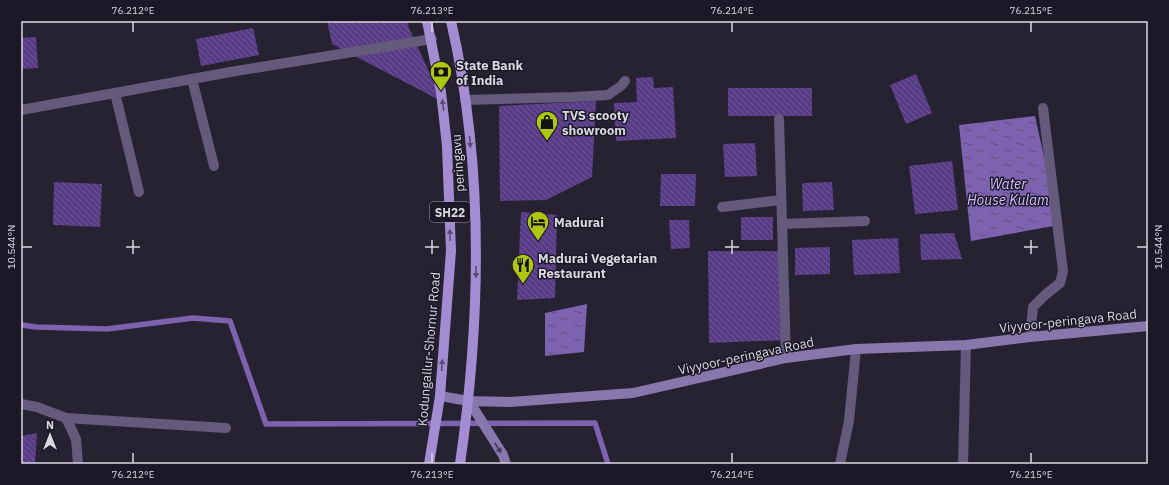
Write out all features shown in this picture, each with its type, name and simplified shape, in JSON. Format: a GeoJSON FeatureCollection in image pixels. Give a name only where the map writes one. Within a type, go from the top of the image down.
{"type":"FeatureCollection","features":[{"type":"Feature","properties":{"kind":"main road","name":"Kodungallur-Shornur Road"},"geometry":{"type":"LineString","coordinates":[[427,21],[442,92],[447,146],[451,251],[439,400],[429,464]]}},
{"type":"Feature","properties":{"kind":"main road","name":"peringavu"},"geometry":{"type":"LineString","coordinates":[[451,21],[466,100],[474,195],[476,252],[474,335],[470,405]]}},
{"type":"Feature","properties":{"kind":"main road","name":"SH22"},"geometry":{"type":"LineString","coordinates":[[460,464],[470,405]]}},
{"type":"Feature","properties":{"kind":"street"},"geometry":{"type":"LineString","coordinates":[[21,110],[192,79],[432,39]]}},
{"type":"Feature","properties":{"kind":"street"},"geometry":{"type":"LineString","coordinates":[[192,79],[214,166]]}},
{"type":"Feature","properties":{"kind":"street"},"geometry":{"type":"LineString","coordinates":[[466,100],[573,97],[608,94],[621,86],[625,81]]}},
{"type":"Feature","properties":{"kind":"street"},"geometry":{"type":"LineString","coordinates":[[115,93],[139,192]]}},
{"type":"Feature","properties":{"kind":"street"},"geometry":{"type":"LineString","coordinates":[[1030,337],[1033,307],[1044,295],[1060,283],[1063,271],[1043,108]]}},
{"type":"Feature","properties":{"kind":"street"},"geometry":{"type":"LineString","coordinates":[[779,119],[786,358]]}},
{"type":"Feature","properties":{"kind":"street"},"geometry":{"type":"LineString","coordinates":[[722,207],[782,200]]}},
{"type":"Feature","properties":{"kind":"street"},"geometry":{"type":"LineString","coordinates":[[782,224],[865,221]]}},
{"type":"Feature","properties":{"kind":"street","name":"Viyyoor-peringava Road"},"geometry":{"type":"LineString","coordinates":[[439,400],[470,405],[633,393],[786,358],[856,349],[966,345],[1030,337],[1148,326]]}},
{"type":"Feature","properties":{"kind":"street"},"geometry":{"type":"LineString","coordinates":[[963,464],[966,345]]}},
{"type":"Feature","properties":{"kind":"street"},"geometry":{"type":"LineString","coordinates":[[840,464],[849,421],[856,349]]}},
{"type":"Feature","properties":{"kind":"street"},"geometry":{"type":"LineString","coordinates":[[21,404],[37,407],[66,418],[226,428]]}},
{"type":"Feature","properties":{"kind":"street"},"geometry":{"type":"LineString","coordinates":[[470,405],[503,455],[506,464]]}},
{"type":"Feature","properties":{"kind":"street"},"geometry":{"type":"LineString","coordinates":[[66,418],[76,439],[78,464]]}},
{"type":"Feature","properties":{"kind":"water","name":"Water House Kulam"},"geometry":{"type":"Polygon","coordinates":[[[1035,116],[1059,225],[971,241],[959,125],[1035,116]]]}},
{"type":"Feature","properties":{"kind":"water"},"geometry":{"type":"Polygon","coordinates":[[[587,304],[584,352],[545,356],[545,313],[587,304]]]}},
{"type":"Feature","properties":{"kind":"building"},"geometry":{"type":"Polygon","coordinates":[[[327,21],[407,21],[443,102],[332,44],[327,21]]]}},
{"type":"Feature","properties":{"kind":"building"},"geometry":{"type":"Polygon","coordinates":[[[253,28],[259,55],[201,66],[196,39],[253,28]]]}},
{"type":"Feature","properties":{"kind":"building"},"geometry":{"type":"Polygon","coordinates":[[[36,37],[38,68],[21,69],[21,38],[36,37]]]}},
{"type":"Feature","properties":{"kind":"building"},"geometry":{"type":"Polygon","coordinates":[[[916,74],[932,113],[906,124],[890,85],[916,74]]]}},
{"type":"Feature","properties":{"kind":"building"},"geometry":{"type":"Polygon","coordinates":[[[653,77],[654,88],[673,87],[676,138],[616,141],[614,103],[637,102],[636,78],[653,77]]]}},
{"type":"Feature","properties":{"kind":"building"},"geometry":{"type":"Polygon","coordinates":[[[728,88],[812,88],[812,116],[728,116],[728,88]]]}},
{"type":"Feature","properties":{"kind":"building","name":"TVS scooty showroom"},"geometry":{"type":"Polygon","coordinates":[[[596,101],[592,177],[546,200],[500,201],[499,106],[596,101]]]}},
{"type":"Feature","properties":{"kind":"building"},"geometry":{"type":"Polygon","coordinates":[[[755,143],[757,176],[725,177],[723,144],[755,143]]]}},
{"type":"Feature","properties":{"kind":"building"},"geometry":{"type":"Polygon","coordinates":[[[952,161],[958,210],[915,214],[909,166],[952,161]]]}},
{"type":"Feature","properties":{"kind":"building"},"geometry":{"type":"Polygon","coordinates":[[[661,174],[696,174],[695,206],[660,206],[661,174]]]}},
{"type":"Feature","properties":{"kind":"building"},"geometry":{"type":"Polygon","coordinates":[[[54,182],[102,184],[100,227],[53,225],[54,182]]]}},
{"type":"Feature","properties":{"kind":"building"},"geometry":{"type":"Polygon","coordinates":[[[832,182],[834,210],[803,211],[802,183],[832,182]]]}},
{"type":"Feature","properties":{"kind":"building","name":"Madurai"},"geometry":{"type":"Polygon","coordinates":[[[521,212],[557,215],[555,298],[517,300],[521,212]]]}},
{"type":"Feature","properties":{"kind":"building"},"geometry":{"type":"Polygon","coordinates":[[[741,217],[773,217],[773,240],[741,240],[741,217]]]}},
{"type":"Feature","properties":{"kind":"building"},"geometry":{"type":"Polygon","coordinates":[[[669,220],[689,220],[690,248],[671,249],[669,220]]]}},
{"type":"Feature","properties":{"kind":"building"},"geometry":{"type":"Polygon","coordinates":[[[954,233],[962,259],[921,260],[920,234],[954,233]]]}},
{"type":"Feature","properties":{"kind":"building"},"geometry":{"type":"Polygon","coordinates":[[[898,238],[900,273],[854,275],[852,240],[898,238]]]}},
{"type":"Feature","properties":{"kind":"building"},"geometry":{"type":"Polygon","coordinates":[[[830,247],[830,274],[795,275],[795,248],[830,247]]]}},
{"type":"Feature","properties":{"kind":"building"},"geometry":{"type":"Polygon","coordinates":[[[708,251],[778,251],[786,340],[709,343],[708,251]]]}},
{"type":"Feature","properties":{"kind":"building"},"geometry":{"type":"Polygon","coordinates":[[[37,433],[35,464],[21,464],[21,436],[37,433]]]}},
{"type":"Feature","properties":{"kind":"waterway"},"geometry":{"type":"LineString","coordinates":[[21,325],[36,327],[107,329],[193,318],[230,321],[266,424],[595,423],[608,464]]}},
{"type":"Feature","properties":{"kind":"place","name":"State Bank of India"},"geometry":{"type":"Point","coordinates":[441,92]}},
{"type":"Feature","properties":{"kind":"place","name":"TVS scooty showroom"},"geometry":{"type":"Point","coordinates":[547,142]}},
{"type":"Feature","properties":{"kind":"place","name":"Madurai"},"geometry":{"type":"Point","coordinates":[538,242]}},
{"type":"Feature","properties":{"kind":"place","name":"Madurai Vegetarian Restaurant"},"geometry":{"type":"Point","coordinates":[523,284]}}]}
